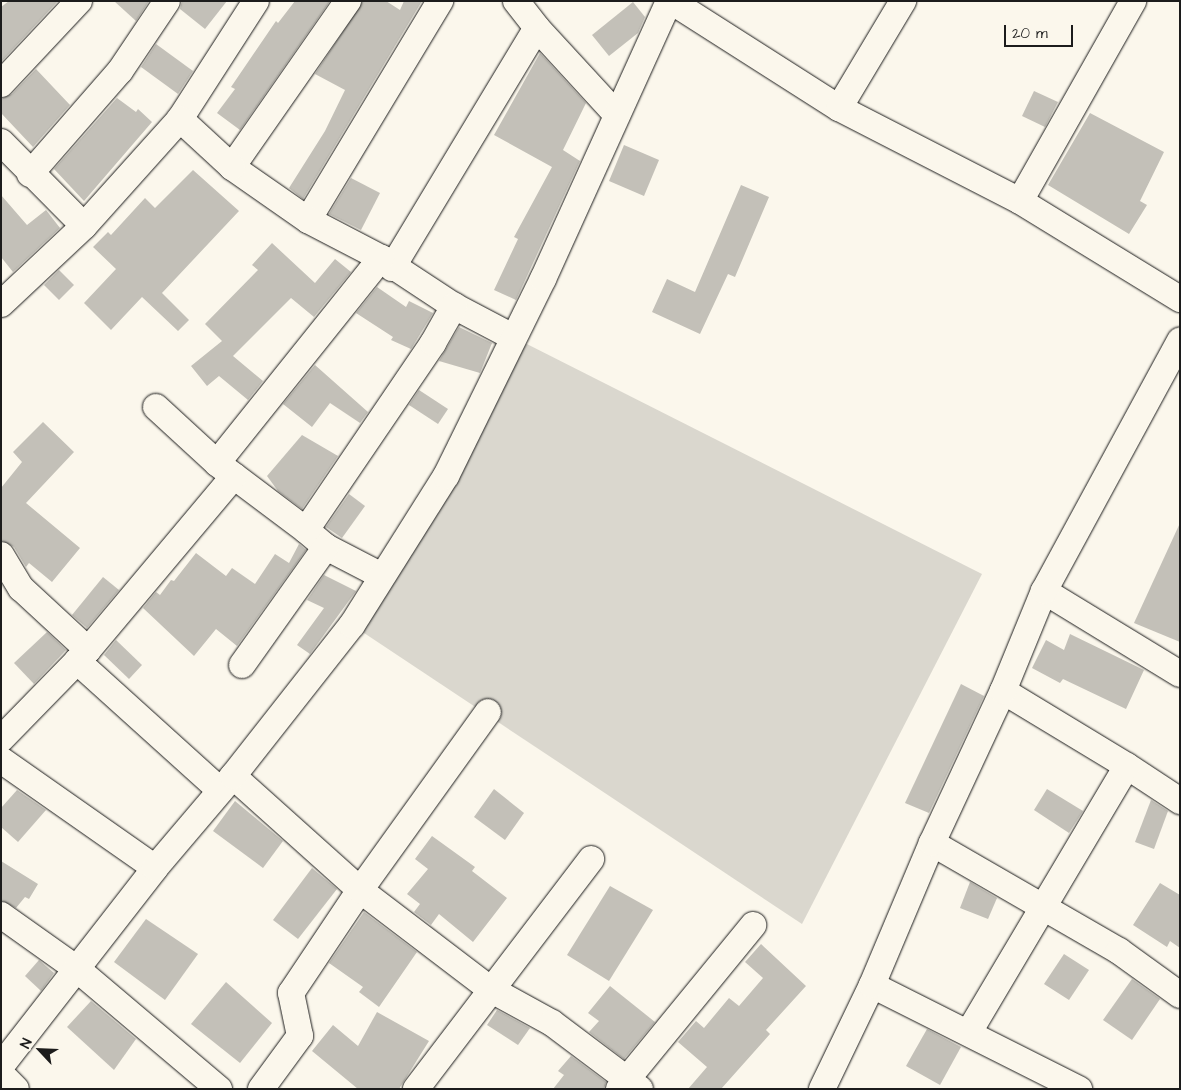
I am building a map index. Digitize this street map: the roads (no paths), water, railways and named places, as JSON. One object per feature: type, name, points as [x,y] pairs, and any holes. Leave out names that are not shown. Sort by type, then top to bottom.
[{"type":"street","points":[[1,84],[79,1]]},
{"type":"street","points":[[30,174],[120,71],[167,1]]},
{"type":"street","points":[[1,304],[84,226],[180,119],[256,1]]},
{"type":"street","points":[[232,167],[348,1]]},
{"type":"street","points":[[308,220],[440,1]]},
{"type":"street","points":[[516,1],[536,28],[617,115]]},
{"type":"street","points":[[1,1066],[155,868],[226,783],[352,625],[446,476],[543,279],[670,1],[839,108],[1020,202],[1180,299]]},
{"type":"street","points":[[839,108],[903,1]]},
{"type":"street","points":[[1020,202],[1133,1]]},
{"type":"street","points":[[1,739],[83,656],[387,263],[536,28]]},
{"type":"street","points":[[180,119],[232,167],[308,220],[387,263],[454,306],[513,337]]},
{"type":"street","points":[[1,142],[30,174],[84,226]]},
{"type":"street","points":[[306,530],[433,343],[454,306]]},
{"type":"street","points":[[822,1089],[872,985],[932,843],[1003,691],[1044,591],[1180,340]]},
{"type":"street","points":[[156,408],[226,469],[326,547],[382,576]]},
{"type":"street","points":[[242,665],[326,547]]},
{"type":"street","points":[[1,555],[21,588],[83,656],[226,783],[360,890],[490,989],[552,1023],[629,1085],[753,925]]},
{"type":"street","points":[[1044,591],[1180,674]]},
{"type":"street","points":[[1003,691],[1127,766],[1180,801]]},
{"type":"street","points":[[261,1089],[300,1036],[291,993],[360,890],[488,712]]},
{"type":"street","points":[[1,760],[155,868]]},
{"type":"street","points":[[969,1032],[1045,909],[1127,766]]},
{"type":"street","points":[[932,843],[1120,951],[1180,996]]},
{"type":"street","points":[[416,1089],[490,989],[591,859]]},
{"type":"street","points":[[1,915],[77,968],[219,1089]]},
{"type":"street","points":[[872,985],[969,1032],[1066,1086]]},
{"type":"street","points":[[1,1074],[16,1089]]}]
